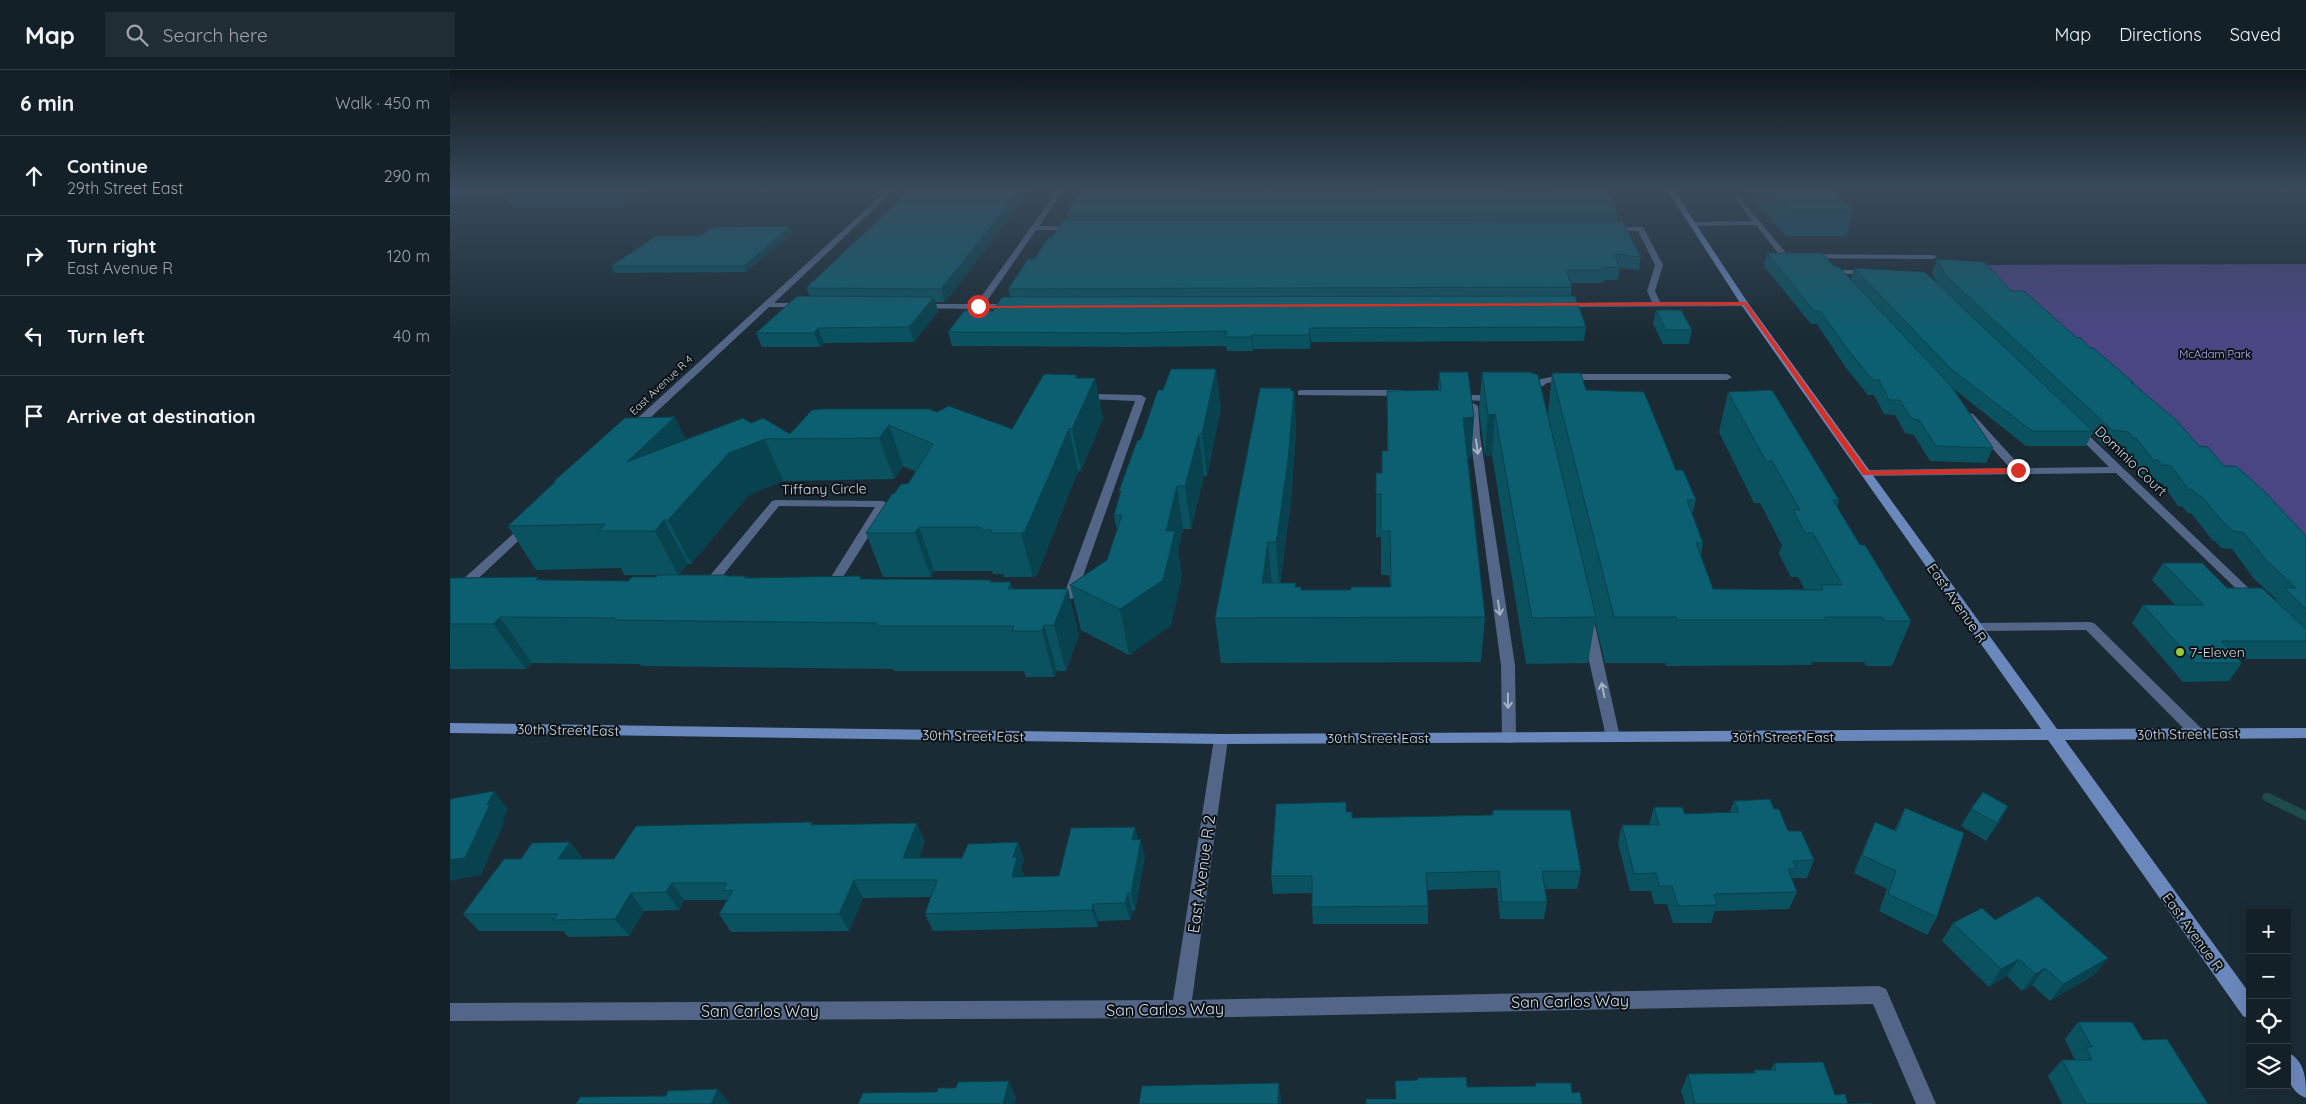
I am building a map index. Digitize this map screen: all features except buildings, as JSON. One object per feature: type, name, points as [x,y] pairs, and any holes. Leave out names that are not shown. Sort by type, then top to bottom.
[{"type":"main road","name":"East Avenue R","points":[[1703,239],[1746,304],[2052,736],[2246,1004]]},
{"type":"main road","name":"30th Street East","points":[[450,728],[1221,739],[2052,736],[2306,733]]},
{"type":"main road","points":[[2291,1067],[2306,1088]]},
{"type":"street","name":"East Avenue R 4","points":[[629,432],[838,239]]},
{"type":"street","points":[[978,306],[1025,239]]},
{"type":"street","points":[[1645,239],[1659,265],[1651,291],[1657,305]]},
{"type":"street","points":[[1771,239],[1785,256],[1933,257]]},
{"type":"street","points":[[1850,287],[1836,272],[1885,272]]},
{"type":"street","points":[[1557,305],[1746,304]]},
{"type":"street","points":[[766,305],[814,306]]},
{"type":"street","points":[[910,306],[1018,306]]},
{"type":"street","points":[[1533,404],[1532,389],[1544,382],[1566,377],[1727,377]]},
{"type":"street","points":[[1301,394],[1413,394]]},
{"type":"street","points":[[1440,395],[1506,400]]},
{"type":"street","points":[[1041,595],[1070,596],[1141,398],[1093,397]]},
{"type":"street","points":[[1475,399],[1472,408],[1475,435],[1508,665],[1509,738]]},
{"type":"street","points":[[1964,412],[2018,470]]},
{"type":"street","name":"Dominio Court","points":[[2069,422],[2263,608]]},
{"type":"street","points":[[1866,473],[2118,470]]},
{"type":"street","name":"Tiffany Circle","points":[[722,591],[698,591],[776,503],[883,504],[823,592],[847,592]]},
{"type":"street","points":[[453,596],[535,520]]},
{"type":"street","points":[[453,596],[475,593]]},
{"type":"street","points":[[1586,615],[1613,737]]},
{"type":"street","points":[[1975,627],[2089,626],[2198,734]]},
{"type":"street","name":"East Avenue R 2","points":[[1181,1009],[1221,739]]},
{"type":"street","name":"San Carlos Way","points":[[450,1012],[1181,1009],[1879,995],[1926,1104]]},
{"type":"green space","name":"McAdam Park","points":[[2306,264],[2306,549],[1972,265]]},
{"type":"waterway","points":[[2267,797],[2306,816]]},
{"type":"place","name":"7-Eleven","points":[[2180,652]]},
{"type":"route","points":[[978,306],[1746,304],[1866,473],[2018,470]]}]
